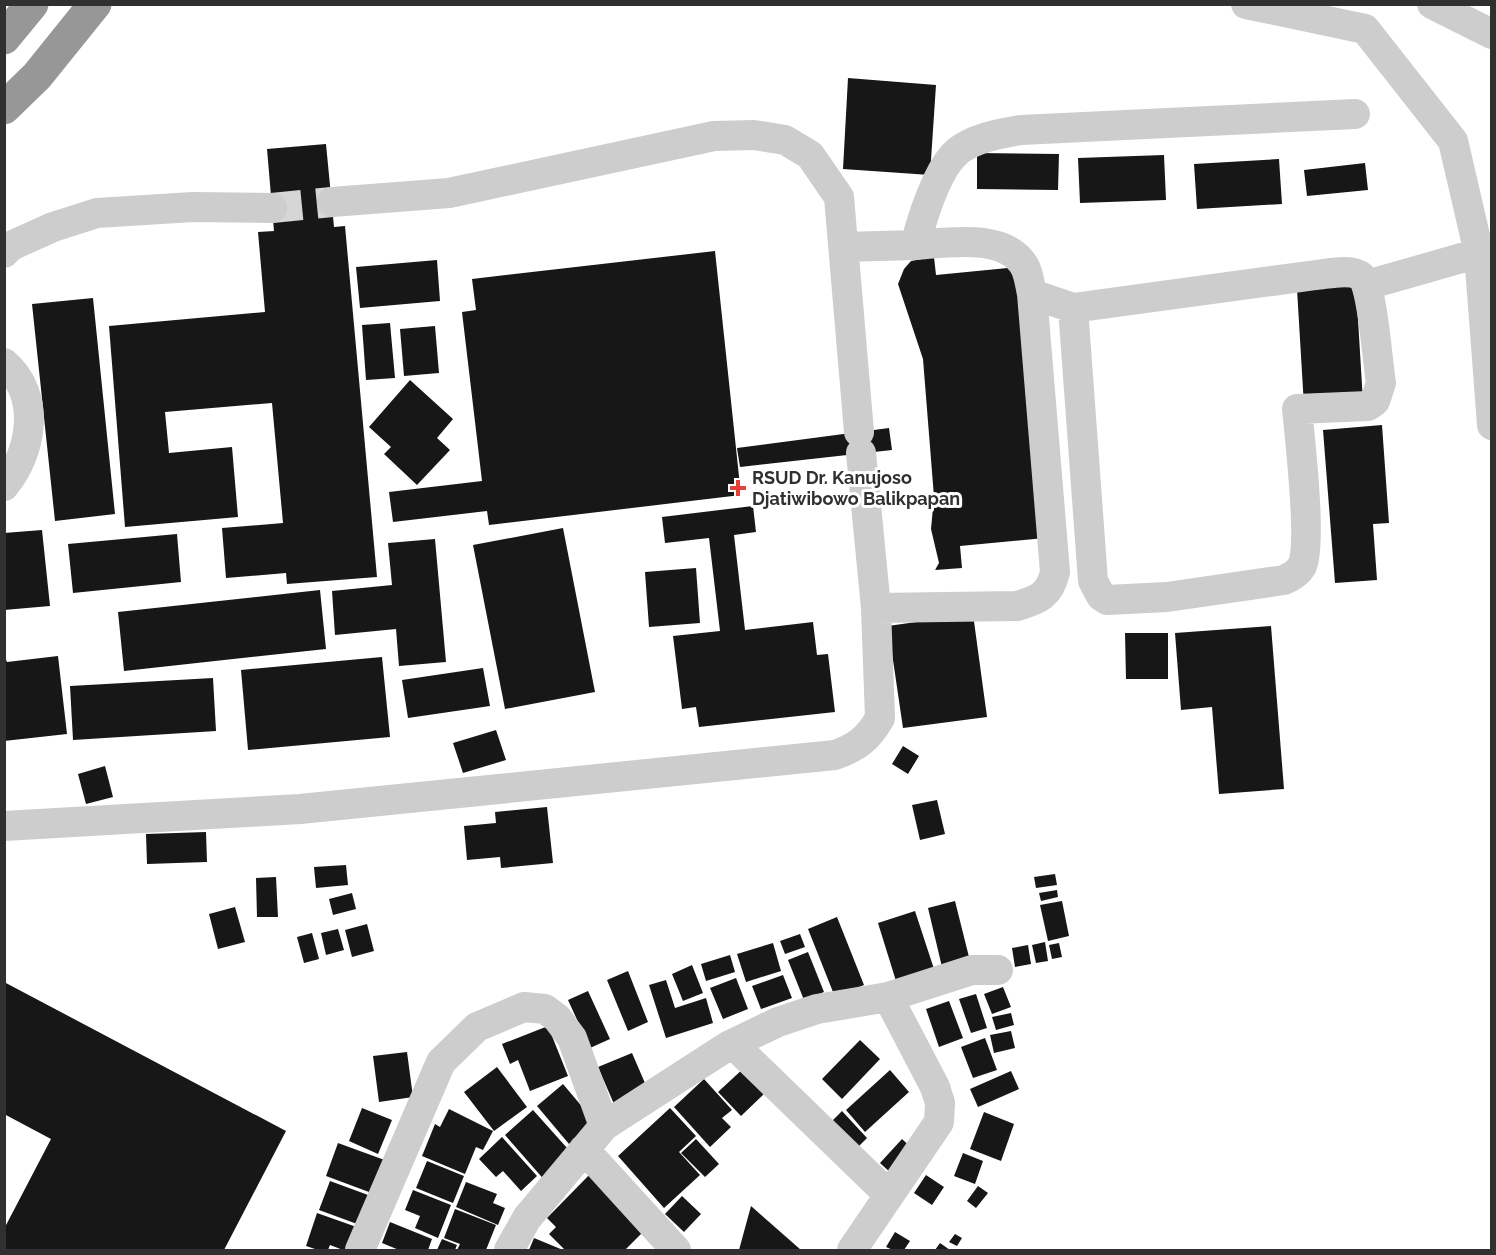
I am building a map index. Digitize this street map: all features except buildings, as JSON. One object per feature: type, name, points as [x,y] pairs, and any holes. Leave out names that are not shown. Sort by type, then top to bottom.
[{"type":"highway","points":[[4,39],[32,4]]},
{"type":"highway","points":[[4,108],[37,76],[95,4]]},
{"type":"street","points":[[1246,4],[1365,29],[1453,141],[1485,252],[1491,425]]},
{"type":"street","points":[[1432,4],[1491,34]]},
{"type":"street","points":[[915,244],[926,205],[943,174],[958,152],[985,137],[1021,130],[1355,114]]},
{"type":"street","points":[[4,826],[300,810],[835,755],[857,747],[871,734],[880,718],[876,608],[839,197],[810,155],[785,140],[754,135],[714,136],[449,193],[332,202]]},
{"type":"street","points":[[4,253],[11,246],[53,227],[98,213],[193,207],[272,208]]},
{"type":"street","points":[[844,247],[954,242],[993,245],[1018,259],[1025,267],[1032,294],[1055,572],[1053,583],[1048,592],[1039,599],[1017,606],[876,608]]},
{"type":"street","points":[[1367,285],[1485,252]]},
{"type":"street","points":[[1032,294],[1072,309],[1339,273],[1352,272],[1362,277],[1367,285],[1381,383],[1375,401],[1368,406],[1297,409],[1304,509],[1302,565],[1294,576],[1284,580],[1167,597],[1107,600],[1101,596],[1093,581],[1072,309]]},
{"type":"street","points":[[4,363],[23,390],[30,417],[27,445],[17,471],[4,486]]},
{"type":"street","points":[[509,1251],[527,1218],[604,1126],[733,1044],[778,1022],[817,1009],[888,997],[972,969],[998,969]]},
{"type":"street","points":[[852,1251],[939,1122],[940,1103],[924,1063],[888,997]]},
{"type":"street","points":[[360,1251],[441,1062],[477,1027],[524,1007],[545,1009],[557,1018],[572,1038],[604,1126]]},
{"type":"street","points":[[733,1044],[889,1195]]},
{"type":"street","points":[[584,1149],[676,1251]]},
{"type":"tunnel","points":[[272,208],[332,202]]},
{"type":"place","name":"RSUD Dr. Kanujoso Djatiwibowo Balikpapan","points":[[738,488]]}]
